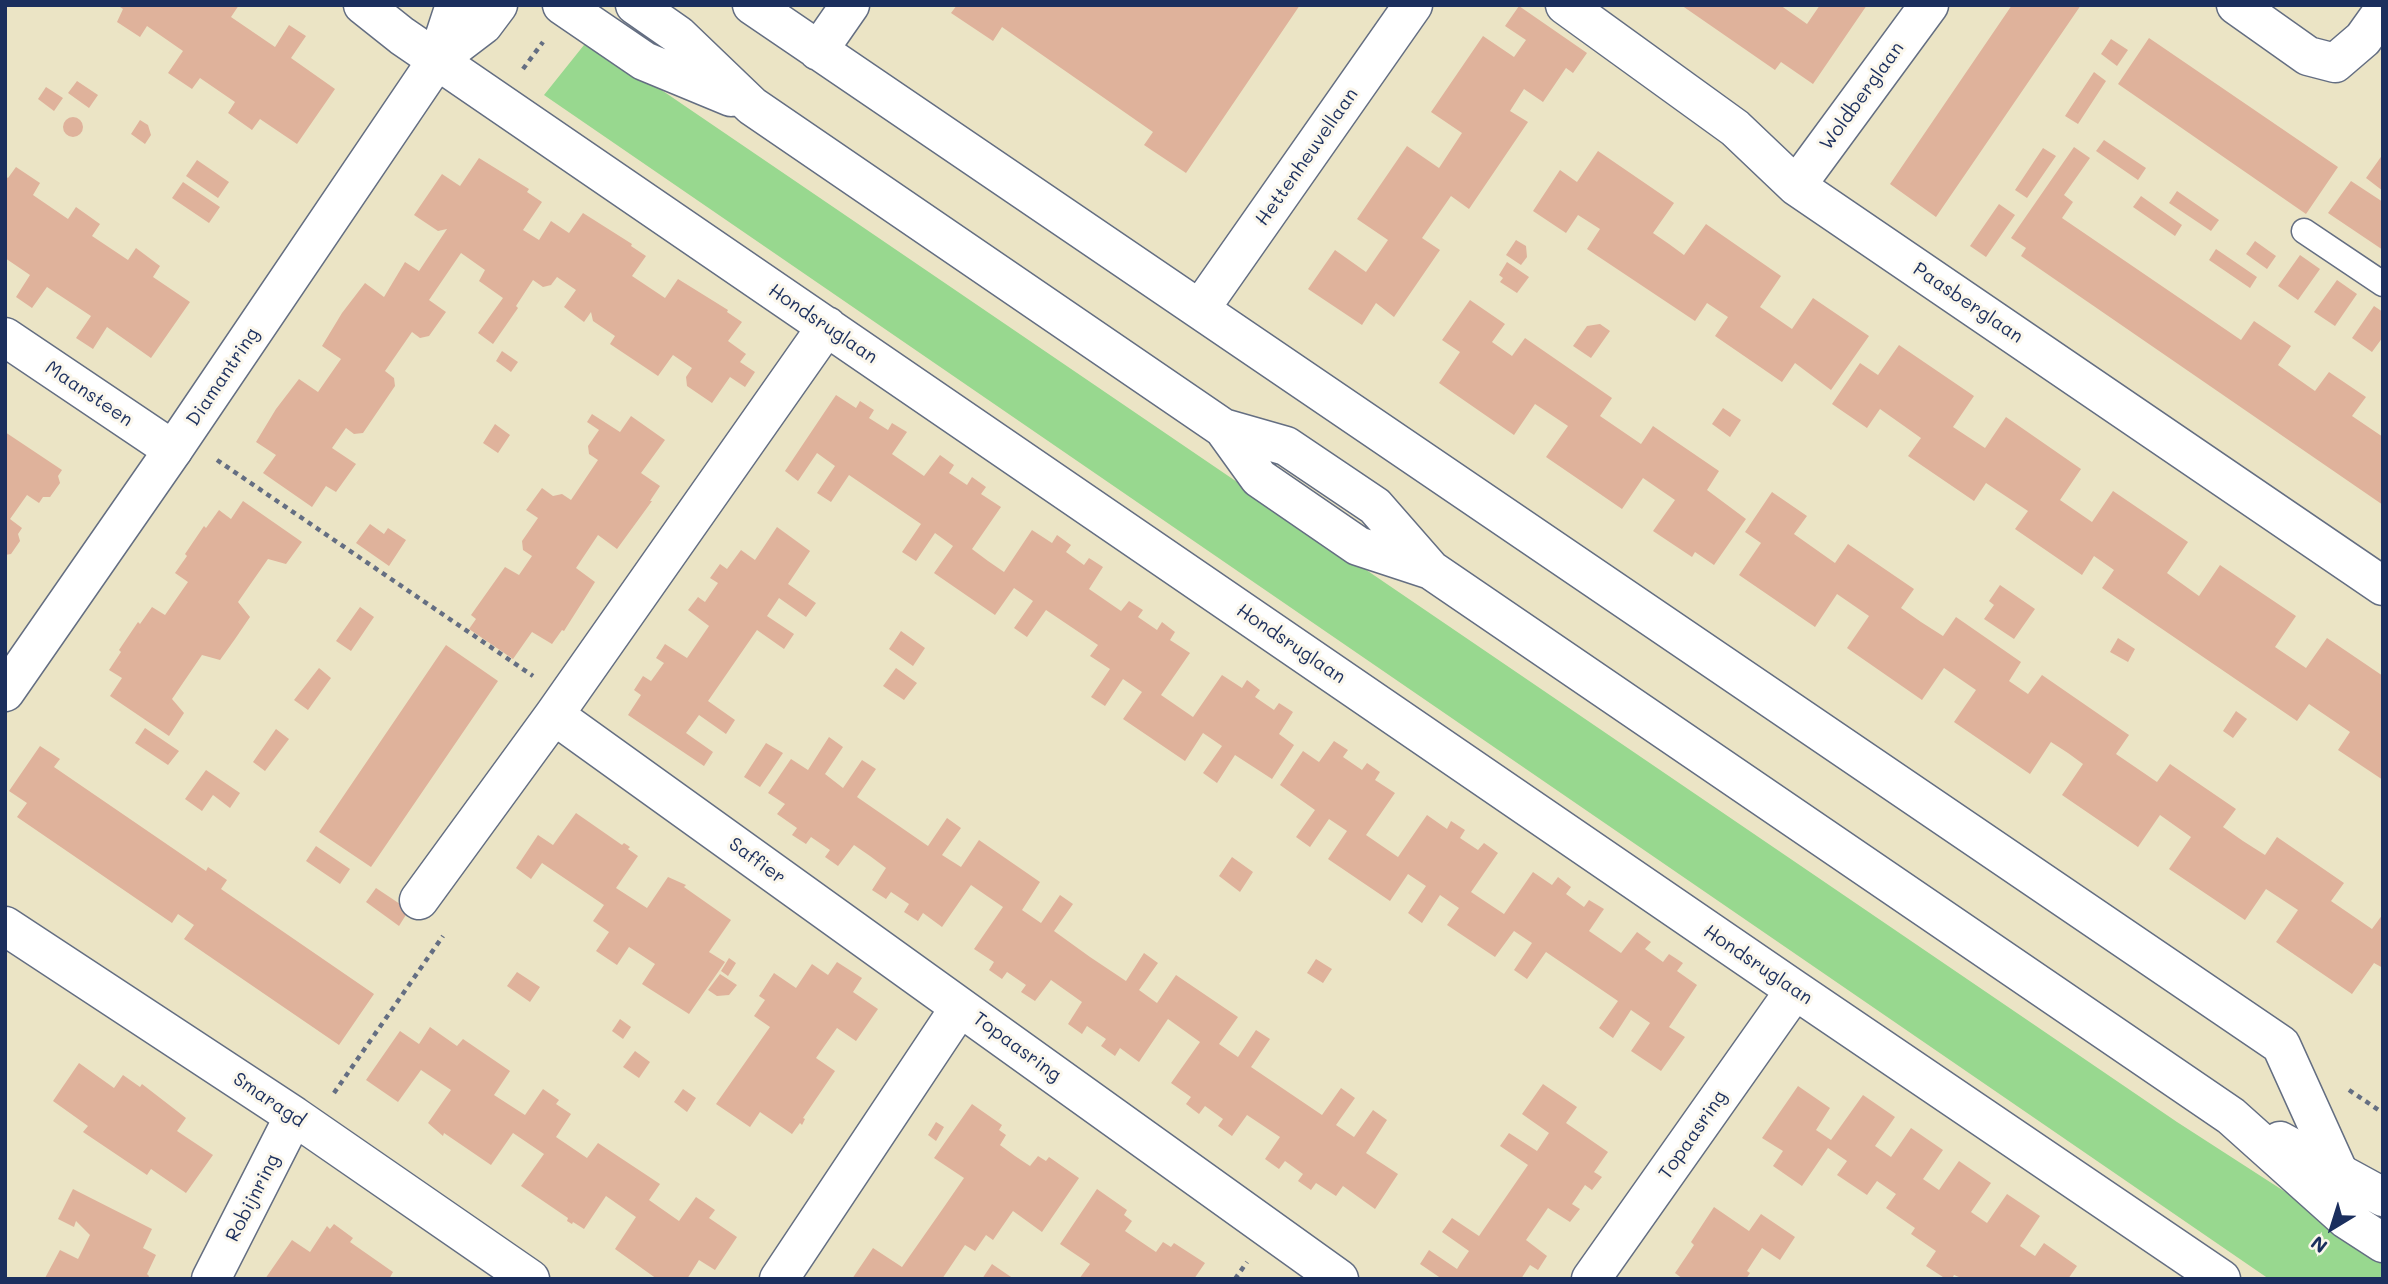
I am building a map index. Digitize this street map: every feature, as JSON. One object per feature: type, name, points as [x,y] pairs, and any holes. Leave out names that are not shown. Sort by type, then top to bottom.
[{"type":"street","name":"Hondsruglaan","points":[[363,5],[437,60],[2221,1279]]},
{"type":"street","name":"Diamantring","points":[[5,692],[178,444],[437,60],[455,5]]},
{"type":"street","name":"Diamantring","points":[[437,60],[483,25],[498,5]]},
{"type":"street","points":[[562,5],[643,61],[752,106]]},
{"type":"street","points":[[635,5],[678,35],[752,106],[1223,428],[1259,478],[1358,546],[1431,570],[2231,1116],[2383,1197]]},
{"type":"street","points":[[752,5],[2281,1045],[2338,1171]]},
{"type":"street","points":[[818,51],[850,5]]},
{"type":"street","name":"Hettenheuvellaan","points":[[1200,309],[1413,5]]},
{"type":"street","name":"Paasberglaan","points":[[1565,5],[1735,128],[1796,186],[2383,586]]},
{"type":"street","name":"Woldberglaan","points":[[1796,186],[1929,5]]},
{"type":"street","points":[[2236,5],[2308,56],[2335,63],[2363,39],[2383,11]]},
{"type":"street","points":[[419,900],[560,707],[827,326]]},
{"type":"street","name":"Maansteen","points":[[5,337],[178,444]]},
{"type":"street","name":"Saffier","points":[[560,707],[960,1007]]},
{"type":"street","name":"Smaragd","points":[[5,926],[295,1116],[530,1279]]},
{"type":"street","name":"Topaasring","points":[[1591,1279],[1795,990]]},
{"type":"street","name":"Topaasring","points":[[779,1279],[960,1007],[1339,1279]]},
{"type":"street","name":"Robijnring","points":[[211,1279],[295,1116]]},
{"type":"street","points":[[2231,1116],[2346,1219],[2383,1243]]},
{"type":"lane","points":[[2304,232],[2383,284]]},
{"type":"path","points":[[178,444],[560,707]]},
{"type":"path","points":[[295,1116],[332,1095],[452,923],[419,900]]},
{"type":"green space","points":[[588,40],[2177,1122],[2383,1255],[2383,1279],[2269,1279],[544,95]]},
{"type":"building","points":[[117,5],[239,5],[231,17],[275,47],[289,25],[306,36],[291,58],[335,89],[297,144],[260,119],[252,130],[228,113],[235,102],[200,78],[192,89],[168,73],[183,51],[147,26],[140,37],[117,22],[123,9]]},
{"type":"building","points":[[957,5],[1300,5],[1186,173],[1144,145],[1153,132],[1002,27],[993,41],[951,13]]},
{"type":"building","points":[[1681,5],[1780,5],[1807,24],[1820,5],[1867,5],[1813,84],[1781,62],[1775,70]]},
{"type":"building","points":[[2012,5],[2081,5],[1936,217],[1890,184]]},
{"type":"building","points":[[1519,6],[1587,53],[1573,73],[1566,68],[1543,102],[1524,89],[1510,111],[1528,122],[1469,209],[1451,196],[1422,238],[1440,250],[1394,317],[1376,303],[1362,325],[1308,289],[1335,250],[1366,272],[1388,240],[1357,219],[1407,146],[1439,168],[1462,133],[1431,112],[1483,36],[1514,57],[1526,40],[1505,26]]},
{"type":"building","points":[[2149,38],[2338,167],[2306,214],[2118,84]]},
{"type":"building","points":[[2111,39],[2128,50],[2117,66],[2101,54]]},
{"type":"building","points":[[2094,72],[2106,81],[2078,124],[2065,116]]},
{"type":"building","points":[[77,81],[98,95],[89,108],[68,93]]},
{"type":"building","points":[[46,87],[63,98],[54,111],[38,99]]},
{"type":"building","points":[[73,117],[80,120],[83,127],[80,134],[73,137],[66,134],[63,127],[66,120]]},
{"type":"building","points":[[140,120],[148,125],[151,135],[145,144],[131,134]]},
{"type":"building","points":[[2104,140],[2146,168],[2138,180],[2096,151]]},
{"type":"building","points":[[2074,147],[2090,158],[2064,195],[2073,202],[2062,218],[2241,340],[2254,321],[2291,346],[2278,365],[2315,391],[2329,372],[2366,397],[2352,416],[2383,437],[2383,505],[2021,256],[2026,248],[2011,238]]},
{"type":"building","points":[[2043,148],[2056,156],[2027,198],[2015,190]]},
{"type":"building","points":[[1598,151],[1674,203],[1653,233],[1684,255],[1706,224],[1781,276],[1760,307],[1792,329],[1813,298],[1869,336],[1831,390],[1795,363],[1782,382],[1715,336],[1728,317],[1707,303],[1695,321],[1587,249],[1600,229],[1578,215],[1566,233],[1533,211],[1560,170],[1577,182]]},
{"type":"building","points":[[2383,154],[2383,191],[2366,178]]},
{"type":"building","points":[[479,158],[529,189],[527,192],[542,202],[523,230],[539,240],[551,221],[569,233],[583,213],[646,256],[632,276],[665,298],[678,279],[728,310],[727,312],[742,322],[728,341],[746,354],[740,362],[755,372],[745,387],[730,377],[712,403],[687,386],[686,377],[692,368],[673,355],[658,376],[610,344],[615,336],[593,321],[591,312],[584,322],[564,307],[576,290],[557,277],[551,285],[543,287],[533,280],[516,306],[518,308],[493,344],[478,333],[503,298],[479,281],[485,270],[461,253],[429,300],[446,312],[429,336],[420,338],[412,332],[385,371],[394,378],[395,386],[363,433],[354,434],[346,428],[332,448],[356,464],[336,492],[326,486],[312,507],[263,473],[276,455],[256,442],[299,379],[318,392],[341,359],[322,346],[365,283],[384,297],[405,262],[419,271],[447,229],[438,231],[414,215],[442,174],[460,186]]},
{"type":"building","points":[[197,160],[229,182],[218,198],[186,176]]},
{"type":"building","points":[[16,167],[40,183],[33,195],[68,219],[76,207],[100,224],[92,236],[128,260],[136,248],[160,266],[153,277],[190,302],[151,358],[107,327],[93,349],[76,338],[91,316],[47,287],[32,308],[16,297],[30,275],[5,258],[5,176],[8,178]]},
{"type":"building","points":[[2351,181],[2383,202],[2383,250],[2328,213]]},
{"type":"building","points":[[183,182],[220,207],[209,223],[172,198]]},
{"type":"building","points":[[2177,191],[2219,220],[2211,231],[2169,203]]},
{"type":"building","points":[[2141,196],[2182,225],[2175,236],[2133,207]]},
{"type":"building","points":[[1999,204],[2015,215],[1986,257],[1970,246]]},
{"type":"building","points":[[1516,240],[1526,246],[1527,257],[1521,265],[1506,255]]},
{"type":"building","points":[[2255,241],[2276,256],[2267,269],[2246,254]]},
{"type":"building","points":[[2216,249],[2257,277],[2250,288],[2209,260]]},
{"type":"building","points":[[2300,255],[2320,269],[2298,300],[2278,286]]},
{"type":"building","points":[[1507,262],[1529,277],[1517,293],[1500,282],[1503,278],[1499,275]]},
{"type":"building","points":[[2337,280],[2357,294],[2335,326],[2314,312]]},
{"type":"building","points":[[1470,300],[1505,324],[1492,342],[1512,356],[1525,338],[1612,398],[1600,416],[1641,444],[1653,426],[1719,471],[1707,490],[1746,519],[1714,565],[1695,552],[1692,557],[1653,531],[1675,500],[1643,478],[1622,509],[1546,457],[1568,426],[1535,404],[1514,435],[1439,383],[1460,352],[1442,340]]},
{"type":"building","points":[[2374,306],[2383,312],[2383,337],[2372,352],[2352,338]]},
{"type":"building","points":[[1600,324],[1610,331],[1591,358],[1573,346],[1587,326]]},
{"type":"building","points":[[1899,345],[1974,396],[1953,427],[1985,448],[2006,417],[2081,469],[2060,500],[2092,522],[2113,491],[2188,542],[2167,573],[2199,596],[2220,565],[2296,616],[2275,647],[2306,668],[2327,638],[2383,676],[2383,780],[2338,750],[2350,732],[2309,704],[2297,721],[2102,588],[2114,570],[2094,556],[2082,575],[2015,529],[2028,511],[1986,483],[1974,501],[1908,456],[1921,438],[1880,409],[1867,428],[1832,404],[1860,363],[1878,375]]},
{"type":"building","points":[[502,351],[518,362],[511,372],[496,361]]},
{"type":"building","points":[[836,395],[856,408],[860,401],[874,410],[869,418],[888,430],[892,423],[907,432],[892,454],[924,476],[940,455],[954,465],[949,473],[967,485],[972,477],[986,487],[981,494],[1001,507],[972,549],[988,561],[1004,572],[1032,530],[1052,543],[1057,535],[1071,545],[1066,552],[1084,565],[1089,558],[1103,567],[1089,589],[1121,611],[1129,601],[1143,610],[1138,617],[1157,630],[1162,622],[1175,632],[1170,640],[1190,653],[1161,695],[1193,717],[1222,675],[1242,688],[1247,680],[1260,690],[1255,697],[1274,710],[1279,703],[1293,712],[1279,734],[1294,745],[1272,779],[1235,755],[1217,783],[1203,773],[1222,746],[1203,733],[1185,761],[1123,719],[1142,692],[1123,679],[1105,706],[1091,697],[1110,669],[1090,656],[1098,645],[1046,610],[1027,637],[1014,628],[1033,601],[1014,588],[995,615],[934,573],[953,546],[935,533],[916,561],[902,552],[921,524],[849,475],[831,502],[817,493],[835,466],[817,453],[798,481],[785,471]]},
{"type":"building","points":[[1723,408],[1741,420],[1730,437],[1712,424]]},
{"type":"building","points":[[592,414],[620,432],[631,416],[665,440],[641,473],[660,486],[617,549],[598,535],[576,568],[595,582],[564,631],[562,630],[552,644],[532,632],[513,659],[469,629],[476,619],[471,615],[505,567],[519,575],[532,556],[523,550],[522,541],[538,518],[526,510],[542,488],[553,496],[562,494],[571,500],[598,460],[589,454],[588,446],[599,430],[587,422]]},
{"type":"building","points":[[495,424],[510,435],[498,453],[483,443]]},
{"type":"building","points":[[5,432],[62,470],[58,476],[60,483],[50,497],[43,497],[39,503],[27,495],[10,519],[22,528],[18,534],[20,541],[11,554],[5,555]]},
{"type":"building","points":[[1772,492],[1807,516],[1794,534],[1835,563],[1848,544],[1914,589],[1901,608],[1921,622],[1943,636],[1956,617],[2021,662],[2009,681],[2028,694],[2042,675],[2129,735],[2116,754],[2157,782],[2170,764],[2236,809],[2223,827],[2243,841],[2265,855],[2277,837],[2344,883],[2331,901],[2372,929],[2383,914],[2383,968],[2374,963],[2352,994],[2276,942],[2298,910],[2266,889],[2245,920],[2169,869],[2191,837],[2160,815],[2138,847],[2062,795],[2083,764],[2068,753],[2051,742],[2030,774],[1954,722],[1976,690],[1944,668],[1922,700],[1847,648],[1869,616],[1837,594],[1815,627],[1739,575],[1761,543],[1745,532]]},
{"type":"building","points":[[243,501],[302,542],[286,564],[268,559],[238,602],[250,617],[220,660],[202,655],[172,699],[184,713],[169,736],[110,696],[122,678],[109,670],[138,622],[140,624],[152,607],[165,615],[188,582],[175,573],[204,526],[206,528],[219,510],[231,519]]},
{"type":"building","points":[[370,524],[384,534],[388,528],[406,540],[389,566],[356,543]]},
{"type":"building","points":[[777,527],[810,551],[788,584],[816,603],[806,617],[779,598],[767,616],[794,634],[784,649],[757,630],[708,701],[735,720],[726,734],[699,715],[686,733],[713,752],[704,766],[628,715],[641,695],[634,690],[643,676],[651,681],[664,663],[656,658],[665,644],[687,658],[709,626],[688,610],[698,597],[705,602],[718,583],[710,578],[720,564],[727,569],[741,550],[755,560]]},
{"type":"building","points":[[2000,585],[2035,609],[2014,639],[1984,619],[1994,605],[1989,601]]},
{"type":"building","points":[[360,607],[374,617],[351,651],[336,641]]},
{"type":"building","points":[[901,631],[925,648],[913,666],[889,649]]},
{"type":"building","points":[[2118,638],[2135,649],[2128,662],[2110,652]]},
{"type":"building","points":[[446,645],[498,681],[371,867],[319,832]]},
{"type":"building","points":[[319,668],[331,678],[308,710],[294,700]]},
{"type":"building","points":[[896,668],[917,683],[904,700],[883,686]]},
{"type":"building","points":[[2236,711],[2247,719],[2233,738],[2223,731]]},
{"type":"building","points":[[145,728],[179,751],[168,765],[135,743]]},
{"type":"building","points":[[276,729],[289,739],[265,771],[253,762]]},
{"type":"building","points":[[829,737],[843,747],[825,774],[843,788],[862,760],[876,769],[857,797],[928,846],[947,818],[961,828],[942,855],[961,867],[979,840],[1040,882],[1022,910],[1041,923],[1060,895],[1073,904],[1054,931],[1126,981],[1144,953],[1158,963],[1139,990],[1157,1003],[1176,975],[1238,1017],[1219,1044],[1238,1057],[1256,1030],[1270,1039],[1251,1067],[1322,1115],[1341,1088],[1355,1098],[1336,1125],[1354,1137],[1373,1110],[1387,1120],[1366,1153],[1398,1174],[1375,1209],[1343,1186],[1336,1196],[1316,1183],[1311,1190],[1298,1181],[1303,1174],[1285,1161],[1279,1169],[1265,1159],[1280,1137],[1247,1115],[1232,1136],[1218,1126],[1223,1119],[1205,1106],[1199,1114],[1186,1104],[1191,1097],[1171,1083],[1200,1042],[1168,1019],[1139,1062],[1120,1048],[1115,1056],[1101,1046],[1106,1039],[1087,1026],[1082,1034],[1068,1024],[1082,1002],[1051,980],[1035,1001],[1021,992],[1026,985],[1007,972],[1002,979],[989,970],[994,962],[974,949],[1003,907],[971,885],[942,927],[923,913],[918,921],[904,912],[909,904],[891,892],[886,899],[872,890],[886,868],[854,845],[838,866],[825,857],[830,850],[811,837],[806,844],[792,835],[797,828],[777,814],[785,804],[768,793],[791,759],[808,770]]},
{"type":"building","points":[[1334,741],[1348,750],[1343,757],[1362,770],[1367,763],[1380,772],[1375,780],[1395,793],[1366,835],[1398,857],[1427,815],[1447,829],[1451,821],[1465,830],[1460,838],[1478,850],[1484,843],[1498,853],[1471,892],[1504,914],[1533,872],[1552,885],[1558,877],[1571,887],[1566,894],[1584,907],[1589,900],[1604,909],[1589,931],[1621,953],[1637,932],[1651,942],[1645,949],[1663,962],[1669,954],[1683,963],[1677,971],[1697,985],[1669,1027],[1685,1037],[1661,1071],[1631,1051],[1650,1023],[1631,1010],[1613,1038],[1599,1028],[1618,1001],[1546,952],[1527,979],[1514,970],[1532,943],[1514,931],[1495,957],[1447,925],[1459,908],[1440,895],[1422,923],[1408,913],[1426,886],[1408,874],[1390,901],[1328,859],[1347,831],[1329,819],[1310,847],[1296,837],[1315,810],[1280,785],[1303,751],[1319,762]]},
{"type":"building","points":[[766,743],[783,753],[760,787],[744,777]]},
{"type":"building","points":[[40,746],[60,759],[54,767],[206,871],[208,867],[227,880],[221,889],[374,994],[339,1045],[184,939],[194,925],[178,914],[172,923],[17,817],[27,803],[9,791]]},
{"type":"building","points":[[206,770],[240,793],[230,808],[213,795],[202,811],[185,799]]},
{"type":"building","points":[[576,813],[622,845],[624,843],[630,847],[628,849],[638,856],[616,888],[647,908],[668,877],[686,885],[684,887],[731,920],[709,952],[725,962],[689,1014],[642,984],[655,964],[629,947],[617,965],[596,951],[609,932],[593,921],[604,905],[542,863],[531,879],[516,868],[538,835],[553,845]]},
{"type":"building","points":[[316,846],[350,869],[340,884],[306,861]]},
{"type":"building","points":[[1232,857],[1253,872],[1240,892],[1219,876]]},
{"type":"building","points":[[376,888],[409,910],[399,926],[366,902]]},
{"type":"building","points":[[729,958],[736,963],[728,976],[721,971]]},
{"type":"building","points":[[1316,959],[1332,969],[1323,983],[1307,973]]},
{"type":"building","points":[[837,962],[862,978],[853,992],[878,1009],[856,1041],[837,1028],[816,1058],[835,1071],[803,1118],[805,1119],[802,1125],[800,1123],[792,1134],[760,1112],[750,1127],[716,1104],[770,1027],[754,1016],[765,1000],[759,996],[774,973],[796,988],[812,964],[828,975]]},
{"type":"building","points":[[517,972],[540,987],[530,1002],[507,986]]},
{"type":"building","points":[[720,974],[737,985],[729,995],[717,996],[708,990]]},
{"type":"building","points":[[620,1019],[631,1027],[623,1039],[612,1031]]},
{"type":"building","points":[[430,1027],[457,1046],[463,1039],[510,1071],[494,1095],[525,1115],[543,1089],[559,1100],[556,1104],[571,1114],[556,1137],[587,1158],[598,1143],[660,1184],[649,1200],[679,1221],[696,1197],[715,1210],[709,1218],[737,1237],[715,1270],[699,1260],[687,1279],[657,1279],[615,1249],[636,1217],[606,1196],[584,1229],[567,1221],[568,1218],[521,1186],[544,1154],[513,1133],[491,1165],[444,1133],[443,1136],[428,1123],[451,1090],[421,1070],[398,1102],[366,1080],[400,1031],[419,1044]]},
{"type":"building","points":[[635,1051],[650,1062],[639,1078],[623,1067]]},
{"type":"building","points":[[79,1063],[114,1088],[123,1075],[140,1087],[142,1084],[186,1118],[177,1131],[213,1155],[186,1193],[151,1169],[147,1175],[83,1132],[88,1126],[53,1101]]},
{"type":"building","points":[[1543,1084],[1577,1107],[1566,1123],[1608,1152],[1594,1172],[1602,1177],[1592,1190],[1585,1185],[1572,1204],[1580,1209],[1570,1222],[1548,1208],[1526,1240],[1547,1256],[1538,1270],[1530,1265],[1521,1279],[1442,1279],[1420,1264],[1429,1250],[1457,1269],[1469,1251],[1442,1232],[1452,1218],[1479,1236],[1528,1165],[1500,1146],[1509,1133],[1537,1151],[1549,1133],[1522,1114]]},
{"type":"building","points":[[1798,1086],[1830,1108],[1816,1130],[1831,1140],[1863,1095],[1895,1117],[1875,1146],[1891,1157],[1911,1128],[1943,1150],[1923,1179],[1939,1190],[1959,1161],[1991,1183],[1971,1212],[1987,1223],[2007,1194],[2040,1216],[2020,1246],[2035,1256],[2044,1243],[2077,1266],[2068,1279],[1964,1279],[1954,1275],[1952,1279],[1946,1279],[1926,1266],[1936,1251],[1911,1234],[1915,1228],[1886,1208],[1896,1194],[1877,1181],[1867,1195],[1837,1175],[1847,1161],[1828,1148],[1802,1186],[1773,1166],[1783,1151],[1762,1138]]},
{"type":"building","points":[[683,1089],[696,1098],[687,1112],[674,1102]]},
{"type":"building","points":[[972,1104],[1002,1125],[999,1130],[1006,1135],[1000,1145],[1015,1156],[1030,1166],[1038,1156],[1046,1161],[1049,1157],[1079,1178],[1042,1232],[1013,1211],[993,1240],[986,1235],[975,1251],[965,1245],[942,1279],[852,1279],[873,1248],[902,1267],[964,1178],[934,1158]]},
{"type":"building","points":[[936,1122],[944,1127],[936,1141],[928,1135]]},
{"type":"building","points":[[73,1189],[152,1229],[143,1248],[156,1255],[147,1274],[148,1279],[45,1278],[60,1250],[78,1259],[90,1235],[76,1221],[74,1227],[58,1219]]},
{"type":"building","points":[[1097,1189],[1127,1210],[1124,1215],[1132,1221],[1125,1231],[1156,1252],[1163,1242],[1171,1247],[1174,1243],[1205,1263],[1194,1279],[1079,1279],[1090,1264],[1060,1244]]},
{"type":"building","points":[[1714,1207],[1749,1231],[1761,1214],[1795,1237],[1780,1260],[1762,1248],[1747,1271],[1750,1273],[1746,1279],[1683,1279],[1675,1273],[1694,1245],[1691,1242]]},
{"type":"building","points":[[334,1224],[353,1238],[350,1242],[393,1272],[389,1279],[265,1279],[292,1240],[310,1252],[327,1226],[330,1229]]},
{"type":"building","points":[[992,1264],[1014,1279],[982,1279]]}]
